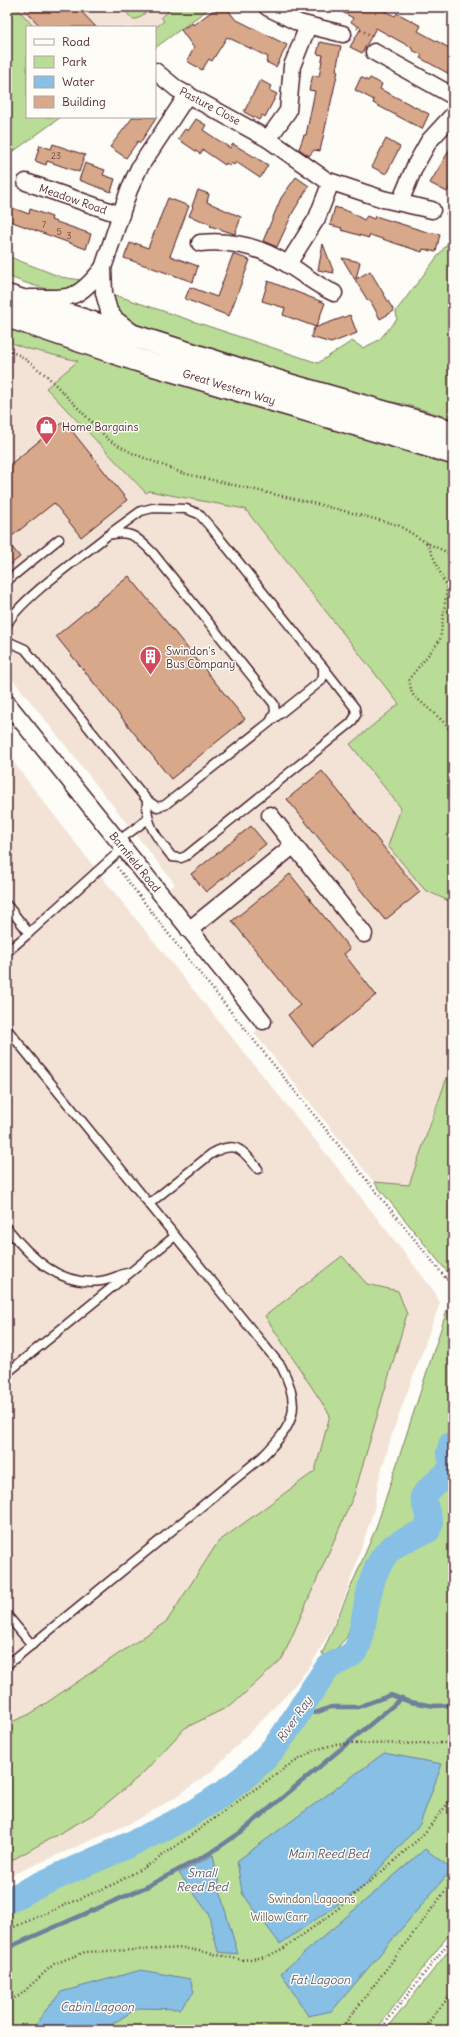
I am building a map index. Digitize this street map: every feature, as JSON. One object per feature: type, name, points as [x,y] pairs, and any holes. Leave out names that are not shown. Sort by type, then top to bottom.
[{"type":"main road","name":"Great Western Way","points":[[9,304],[142,339],[453,432]]},
{"type":"main road","name":"Great Western Way","points":[[9,304],[137,360],[453,454]]},
{"type":"street","points":[[267,7],[308,26],[343,34]]},
{"type":"street","points":[[268,138],[288,111],[290,71],[308,26]]},
{"type":"street","points":[[374,52],[453,96]]},
{"type":"street","name":"Pasture Close","points":[[156,72],[170,84],[268,138],[309,170],[331,182],[367,194],[432,210]]},
{"type":"street","name":"Meadow Road","points":[[9,304],[74,295],[87,288],[103,268],[129,190],[139,168],[188,94]]},
{"type":"street","points":[[400,202],[415,166],[426,146],[433,136],[453,115]]},
{"type":"street","name":"Meadow Road","points":[[26,182],[121,215]]},
{"type":"street","points":[[288,264],[321,210],[331,182]]},
{"type":"street","points":[[200,243],[216,241],[244,245],[270,254],[288,264],[309,280],[334,293]]},
{"type":"street","name":"Meadow Road","points":[[103,268],[104,293],[109,312],[115,319],[142,339]]},
{"type":"street","name":"Barnfield Road","points":[[7,703],[263,1021]]},
{"type":"street","points":[[270,814],[364,934]]},
{"type":"street","points":[[189,930],[294,845]]},
{"type":"lane","points":[[7,625],[10,617],[24,603],[108,535],[141,511],[153,508],[186,509],[199,514],[355,708],[356,715],[351,723],[186,856],[180,858],[172,857],[153,833],[148,819],[147,800]]},
{"type":"lane","points":[[108,535],[119,532],[133,534],[154,553],[274,704],[276,712],[270,722]]},
{"type":"lane","points":[[7,581],[59,539]]},
{"type":"lane","points":[[7,642],[25,649],[147,800],[157,807],[165,805],[321,681],[323,677],[323,667]]},
{"type":"lane","points":[[7,952],[111,859],[120,845],[148,819]]},
{"type":"lane","points":[[7,905],[29,933]]},
{"type":"lane","points":[[7,1029],[281,1366],[291,1384],[294,1399],[293,1415],[279,1440],[262,1456],[7,1665]]},
{"type":"lane","points":[[149,1204],[211,1154],[222,1148],[232,1146],[244,1151],[258,1169]]},
{"type":"lane","points":[[7,1228],[21,1247],[33,1257],[58,1274],[80,1282],[101,1281],[132,1271]]},
{"type":"lane","points":[[7,1373],[175,1236]]},
{"type":"lane","points":[[7,1615],[32,1645]]},
{"type":"path","points":[[343,34],[353,26],[380,40],[374,52]]},
{"type":"path","points":[[7,350],[21,356],[47,376],[109,440],[132,453],[182,474],[325,506],[398,525],[427,543],[453,555]]},
{"type":"path","points":[[427,543],[447,588],[440,640],[409,679],[412,694],[445,723],[453,736]]},
{"type":"path","points":[[111,859],[177,945],[453,1287]]},
{"type":"path","points":[[453,1184],[451,1201],[453,1214]]},
{"type":"path","points":[[445,1278],[453,1271]]},
{"type":"path","points":[[7,1930],[114,1884],[152,1863],[286,1767],[315,1750],[336,1744],[453,1743]]},
{"type":"path","points":[[7,2001],[19,1996],[54,1964],[85,1952],[184,1948],[243,1960],[266,1957],[284,1948],[346,1902],[422,1836],[453,1797]]},
{"type":"path","points":[[340,2030],[453,1880]]},
{"type":"path","points":[[380,2030],[453,1937]]},
{"type":"path","points":[[422,2030],[453,1992]]},
{"type":"shaded area","points":[[7,7],[211,7],[156,47],[156,26],[26,26],[26,118],[60,118],[7,156]]},
{"type":"shaded area","points":[[7,341],[25,348],[78,361],[46,388],[146,493],[149,491],[245,508],[399,704],[350,744],[401,808],[425,890],[453,903],[453,1060],[409,1185],[374,1182],[254,1033],[258,1029],[215,975],[226,965],[168,890],[175,884],[7,672]]},
{"type":"shaded area","points":[[7,754],[101,876],[341,1172],[434,1291],[440,1303],[393,1431],[378,1482],[374,1509],[347,1591],[331,1630],[311,1665],[289,1692],[212,1771],[179,1795],[131,1823],[7,1877]]},
{"type":"green space","points":[[7,7],[16,7],[33,26],[26,26],[26,118],[60,118],[7,156]]},
{"type":"green space","points":[[122,7],[144,7],[148,11],[137,19],[132,19]]},
{"type":"green space","points":[[175,7],[211,7],[156,47],[156,27],[164,21],[161,17]]},
{"type":"green space","points":[[453,236],[453,419],[404,404],[362,399],[156,333],[129,321],[116,310],[112,294],[318,363],[352,341],[363,348],[379,340],[397,319],[396,311]]},
{"type":"green space","points":[[7,256],[61,277],[81,280],[76,287],[67,289],[59,290],[41,288],[7,276]]},
{"type":"green space","points":[[7,325],[134,370],[239,403],[453,464],[453,903],[425,890],[388,846],[401,808],[350,744],[399,704],[245,509],[149,491],[146,493],[46,388],[78,361],[25,348],[7,341]]},
{"type":"green space","points":[[453,1060],[453,1279],[374,1182],[409,1185]]},
{"type":"green space","points":[[342,1256],[367,1284],[398,1291],[407,1314],[354,1495],[282,1659],[232,1705],[185,1728],[142,1774],[94,1814],[7,1863],[7,1724],[30,1714],[167,1621],[218,1542],[315,1471],[330,1415],[265,1316]]},
{"type":"green space","points":[[447,1310],[450,1314],[453,1327],[453,1435],[448,1436],[443,1463],[430,1474],[416,1494],[418,1512],[424,1528],[391,1544],[378,1556],[356,1607],[347,1637],[330,1656],[322,1654],[376,1528]]},
{"type":"green space","name":"Swindon Lagoons","points":[[453,1473],[453,1929],[376,2030],[7,2030],[7,1911],[144,1848],[204,1818],[287,1747],[306,1723],[310,1707],[331,1670],[352,1658],[359,1651],[365,1633],[374,1586],[384,1563],[399,1548],[429,1533],[435,1525],[434,1512],[427,1498],[430,1492]]},
{"type":"green space","points":[[453,1945],[453,2030],[386,2030]]},
{"type":"water","name":"Main Reed Bed","points":[[384,1753],[442,1764],[420,1824],[363,1887],[280,1944],[242,1893],[237,1861]]},
{"type":"water","name":"Fat Lagoon","points":[[425,1849],[452,1869],[332,2011],[308,2016],[281,1973]]},
{"type":"water","name":"Small Reed Bed","points":[[213,1855],[223,1903],[238,1954],[218,1952],[208,1913],[179,1873]]},
{"type":"water","name":"Cabin Lagoon","points":[[141,1970],[190,1979],[194,1992],[180,2009],[138,2008],[112,2024],[111,2030],[33,2030],[42,2015],[61,1992]]},
{"type":"building","points":[[22,7],[77,7],[95,26],[40,26]]},
{"type":"building","points":[[218,7],[226,7],[235,19],[287,45],[276,67],[266,62],[268,57],[227,37],[212,61],[209,59],[202,70],[187,61],[194,48],[181,30],[192,23],[193,25]]},
{"type":"building","points":[[333,7],[376,7],[395,16],[397,13],[421,26],[418,31],[453,50],[453,76],[420,58],[422,55],[412,50],[412,48],[376,28],[362,53],[350,47],[361,28],[351,22],[353,18]]},
{"type":"building","points":[[320,42],[341,46],[336,70],[338,71],[320,151],[314,150],[309,156],[299,149],[304,135],[306,135],[315,91],[309,90],[313,75],[319,77],[323,55],[317,54]]},
{"type":"building","points":[[361,77],[368,81],[370,78],[382,84],[380,89],[429,114],[422,129],[373,103],[374,100],[355,90]]},
{"type":"building","points":[[260,80],[271,86],[269,90],[277,94],[265,117],[262,115],[259,120],[244,112]]},
{"type":"building","points":[[157,117],[140,143],[138,141],[126,158],[110,147],[132,118]]},
{"type":"building","points":[[196,119],[206,125],[203,130],[230,148],[233,144],[268,165],[260,178],[236,162],[234,165],[231,163],[230,166],[226,163],[225,165],[203,150],[200,154],[178,139],[185,129],[188,131]]},
{"type":"building","points":[[386,139],[400,147],[386,174],[372,167]]},
{"type":"building","points":[[53,144],[85,155],[79,172],[47,161],[46,165],[35,161],[40,145],[51,149]]},
{"type":"building","points":[[453,144],[453,181],[447,192],[430,183]]},
{"type":"building","points":[[85,163],[105,170],[103,175],[115,179],[111,192],[79,180]]},
{"type":"building","points":[[296,177],[309,186],[293,212],[277,247],[263,241],[281,198]]},
{"type":"building","points":[[198,190],[209,194],[207,202],[241,217],[235,234],[210,226],[211,224],[189,216]]},
{"type":"building","points":[[168,198],[189,206],[170,256],[198,266],[193,282],[124,258],[130,243],[135,245],[135,243],[148,248]]},
{"type":"building","points":[[7,206],[29,214],[30,209],[52,217],[51,220],[91,234],[86,249],[7,220]]},
{"type":"building","points":[[335,207],[350,212],[364,220],[367,216],[374,219],[375,216],[427,232],[440,234],[436,252],[423,249],[422,252],[370,235],[369,238],[341,230],[342,228],[330,225]]},
{"type":"building","points":[[323,244],[334,273],[318,270]]},
{"type":"building","points":[[233,254],[250,260],[229,316],[185,299],[190,287],[217,297]]},
{"type":"building","points":[[342,258],[360,262],[356,279],[370,271],[394,311],[380,319],[370,300],[368,301]]},
{"type":"building","points":[[268,281],[325,303],[316,327],[283,315],[285,308],[262,301]]},
{"type":"building","points":[[350,315],[357,333],[331,343],[311,337],[314,328]]},
{"type":"building","points":[[64,421],[127,500],[81,537],[54,503],[7,540],[7,467]]},
{"type":"building","points":[[7,541],[20,557],[7,567]]},
{"type":"building","name":"Swindon's Bus Company","points":[[129,576],[245,719],[171,779],[56,636]]},
{"type":"building","points":[[322,771],[420,892],[385,920],[287,799]]},
{"type":"building","points":[[251,826],[266,844],[206,892],[191,874]]},
{"type":"building","points":[[290,874],[350,949],[344,954],[376,995],[312,1046],[288,1015],[300,1005],[232,921]]},
{"type":"waterway","name":"River Ray","points":[[7,1901],[141,1840],[205,1805],[235,1784],[273,1750],[327,1669],[333,1664],[352,1654],[357,1648],[372,1580],[386,1553],[401,1542],[428,1530],[430,1524],[423,1497],[430,1488],[447,1474],[453,1464],[449,1453],[451,1445],[453,1444]]},
{"type":"waterway","points":[[301,1709],[315,1713],[331,1707],[358,1707],[391,1695],[410,1702],[435,1706],[453,1705]]},
{"type":"waterway","points":[[7,1948],[146,1887],[212,1852],[241,1832],[402,1698]]},
{"type":"place","name":"Home Bargains","points":[[47,446]]},
{"type":"place","name":"Swindon's Bus Company","points":[[150,676]]},
{"type":"park label","name":"Willow Carr","points":[[279,1917]]}]
